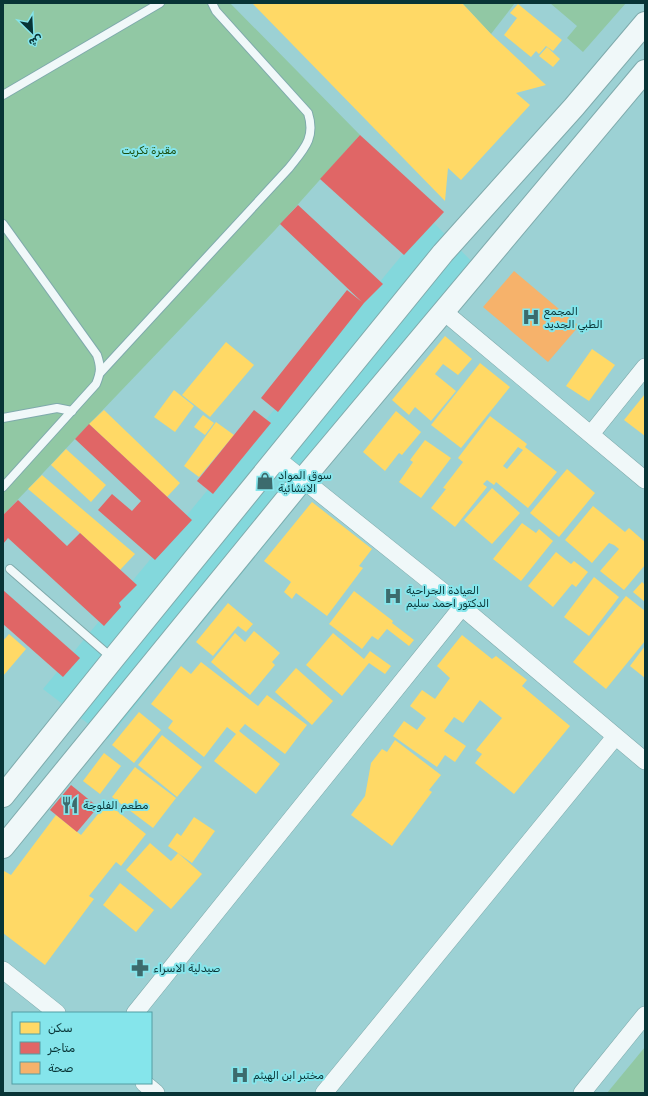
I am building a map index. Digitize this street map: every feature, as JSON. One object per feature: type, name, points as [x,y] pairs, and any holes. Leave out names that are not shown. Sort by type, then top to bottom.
[{"type":"main road","points":[[3,796],[443,253],[574,107],[645,23]]},
{"type":"main road","points":[[3,847],[303,479],[645,71],[621,51]]},
{"type":"street","points":[[443,311],[645,480]]},
{"type":"street","points":[[591,434],[645,367]]},
{"type":"street","points":[[276,458],[462,607],[645,761]]},
{"type":"street","points":[[136,1012],[462,607]]},
{"type":"street","points":[[324,1093],[615,737]]},
{"type":"street","points":[[3,970],[56,1012]]},
{"type":"street","points":[[582,1093],[645,1015]]},
{"type":"street","points":[[145,1084],[156,1093]]},
{"type":"lane","points":[[3,95],[160,3]]},
{"type":"lane","points":[[100,373],[289,168],[307,144],[311,133],[308,113],[229,26],[212,3]]},
{"type":"lane","points":[[3,224],[97,355],[100,364],[100,373],[96,384],[3,486]]},
{"type":"lane","points":[[3,418],[57,408],[72,411]]},
{"type":"lane","points":[[10,569],[113,659]]},
{"type":"shaded area","name":"سوق المواد الانشائية","points":[[431,220],[484,274],[108,739],[43,689]]},
{"type":"green space","name":"مقبرة تكريت","points":[[3,3],[230,3],[360,135],[275,230],[3,515]]},
{"type":"green space","points":[[462,3],[515,3],[491,34]]},
{"type":"green space","points":[[550,3],[626,3],[583,52],[567,38],[577,26]]},
{"type":"green space","points":[[645,1047],[645,1093],[607,1093]]},
{"type":"building: سكن","points":[[252,3],[462,3],[491,34],[546,85],[516,93],[530,105],[461,180],[448,168],[445,201]]},
{"type":"building: سكن","points":[[518,4],[562,40],[553,51],[546,46],[539,54],[536,51],[531,57],[504,35],[517,18],[510,13]]},
{"type":"building: سكن","points":[[547,47],[560,59],[553,67],[539,56]]},
{"type":"building: سكن","points":[[445,336],[472,359],[458,375],[443,364],[435,374],[456,391],[431,421],[415,407],[409,415],[392,400]]},
{"type":"building: سكن","points":[[226,342],[254,365],[210,417],[182,395]]},
{"type":"building: سكن","points":[[592,349],[615,365],[589,401],[566,386]]},
{"type":"building: سكن","points":[[480,363],[510,387],[461,448],[431,425]]},
{"type":"building: سكن","points":[[174,390],[194,406],[175,432],[154,417]]},
{"type":"building: سكن","points":[[645,394],[645,436],[624,420]]},
{"type":"building: سكن","points":[[104,410],[180,483],[167,497],[89,424]]},
{"type":"building: سكن","points":[[396,411],[421,432],[402,455],[399,453],[385,471],[363,452]]},
{"type":"building: سكن","points":[[203,415],[214,423],[205,435],[194,427]]},
{"type":"building: سكن","points":[[490,416],[527,444],[525,447],[557,472],[528,508],[496,482],[494,485],[487,480],[483,484],[487,487],[455,527],[431,508],[446,489],[443,488],[463,462],[458,458]],"holes":[[[518,447],[523,450],[507,469],[503,466]]]},
{"type":"building: سكن","points":[[216,422],[234,435],[199,477],[184,466]]},
{"type":"building: سكن","points":[[425,440],[451,458],[421,498],[399,482],[413,462],[410,460]]},
{"type":"building: سكن","points":[[66,449],[106,485],[91,502],[51,465]]},
{"type":"building: سكن","points":[[567,469],[595,493],[559,537],[530,513]]},
{"type":"building: سكن","points":[[42,475],[135,554],[120,570],[80,533],[28,489]]},
{"type":"building: سكن","points":[[492,488],[520,513],[492,544],[464,520]]},
{"type":"building: سكن","points":[[312,502],[372,549],[359,566],[363,568],[327,616],[296,593],[292,599],[284,592],[291,582],[264,561]]},
{"type":"building: سكن","points":[[593,506],[625,532],[629,528],[645,542],[645,565],[624,590],[600,571],[619,549],[609,543],[592,563],[565,540]]},
{"type":"building: سكن","points":[[522,523],[536,533],[539,529],[553,541],[521,581],[493,559]]},
{"type":"building: سكن","points":[[556,552],[571,564],[574,561],[588,572],[576,587],[572,584],[553,607],[528,586]]},
{"type":"building: سكن","points":[[594,577],[619,597],[589,636],[564,617]]},
{"type":"building: سكن","points":[[642,582],[645,585],[645,602],[633,592]]},
{"type":"building: سكن","points":[[354,591],[393,621],[392,623],[414,640],[409,646],[387,629],[378,640],[372,636],[362,649],[329,624]]},
{"type":"building: سكن","points":[[626,596],[645,611],[645,641],[606,689],[573,662]]},
{"type":"building: سكن","points":[[228,603],[253,624],[246,632],[238,626],[213,656],[196,642]]},
{"type":"building: سكن","points":[[254,631],[280,653],[272,662],[275,665],[250,695],[211,662],[235,633],[245,642]]},
{"type":"building: سكن","points":[[333,633],[364,659],[370,651],[391,666],[385,674],[369,663],[342,696],[306,665]]},
{"type":"building: سكن","points":[[9,634],[26,649],[3,676],[3,641]]},
{"type":"building: سكن","points":[[462,635],[492,659],[496,656],[527,680],[522,686],[570,726],[514,794],[475,763],[482,754],[476,750],[502,718],[480,700],[463,723],[454,717],[444,731],[466,746],[455,762],[445,755],[437,767],[393,736],[404,721],[417,730],[426,718],[410,706],[422,690],[435,699],[450,678],[437,666]]},
{"type":"building: سكن","points":[[645,646],[645,678],[630,666]]},
{"type":"building: سكن","points":[[201,662],[258,706],[267,695],[307,725],[285,754],[245,724],[239,731],[280,764],[256,794],[214,761],[236,734],[227,727],[204,757],[168,728],[173,721],[151,704],[181,666],[191,674]]},
{"type":"building: سكن","points":[[296,668],[333,701],[312,725],[275,692]]},
{"type":"building: سكن","points":[[139,712],[161,730],[134,763],[112,745]]},
{"type":"building: سكن","points":[[162,735],[202,767],[177,797],[138,765]]},
{"type":"building: سكن","points":[[395,740],[441,775],[429,790],[432,792],[392,846],[351,815],[365,796],[371,763],[382,749],[387,752]]},
{"type":"building: سكن","points":[[104,753],[121,766],[100,794],[83,781]]},
{"type":"building: سكن","points":[[135,767],[176,798],[153,828],[112,797]]},
{"type":"building: سكن","points":[[107,803],[146,834],[121,866],[116,862],[89,896],[94,899],[45,965],[3,933],[3,872],[4,871],[11,875],[56,815],[81,835]]},
{"type":"building: سكن","points":[[194,817],[215,831],[192,863],[168,846],[177,833],[181,836]]},
{"type":"building: سكن","points":[[150,843],[171,861],[178,853],[202,874],[171,909],[126,870]]},
{"type":"building: سكن","points":[[120,883],[154,910],[136,932],[103,905]]},
{"type":"building: متاجر","points":[[360,135],[444,212],[404,255],[320,179]]},
{"type":"building: متاجر","points":[[298,205],[383,284],[364,303],[278,412],[261,398],[347,290],[362,302],[280,224]]},
{"type":"building: متاجر","points":[[254,410],[271,423],[213,494],[197,481]]},
{"type":"building: متاجر","points":[[89,424],[192,520],[155,560],[98,510],[112,494],[132,511],[141,501],[75,439]]},
{"type":"building: متاجر","points":[[18,500],[67,546],[80,533],[137,585],[119,603],[121,607],[104,626],[8,538],[3,544],[3,515]]},
{"type":"building: متاجر","points":[[3,590],[80,658],[63,677],[3,624]]},
{"type":"building: متاجر","points":[[71,785],[98,807],[77,832],[50,810]]},
{"type":"building: صحة","name":"المجمع الطبي الجديد","points":[[514,271],[579,326],[548,362],[483,307]]},
{"type":"place","name":"المجمع الطبي الجديد","points":[[531,317]]},
{"type":"place","name":"سوق المواد الانشائية","points":[[265,481]]},
{"type":"place","name":"العيادة الجراحية الدكتور احمد سليم","points":[[393,596]]},
{"type":"place","name":"مطعم الفلوجة","points":[[70,805]]},
{"type":"place","name":"صيدلية الاسراء","points":[[140,968]]},
{"type":"place","name":"مختبر ابن الهيثم","points":[[240,1075]]}]
